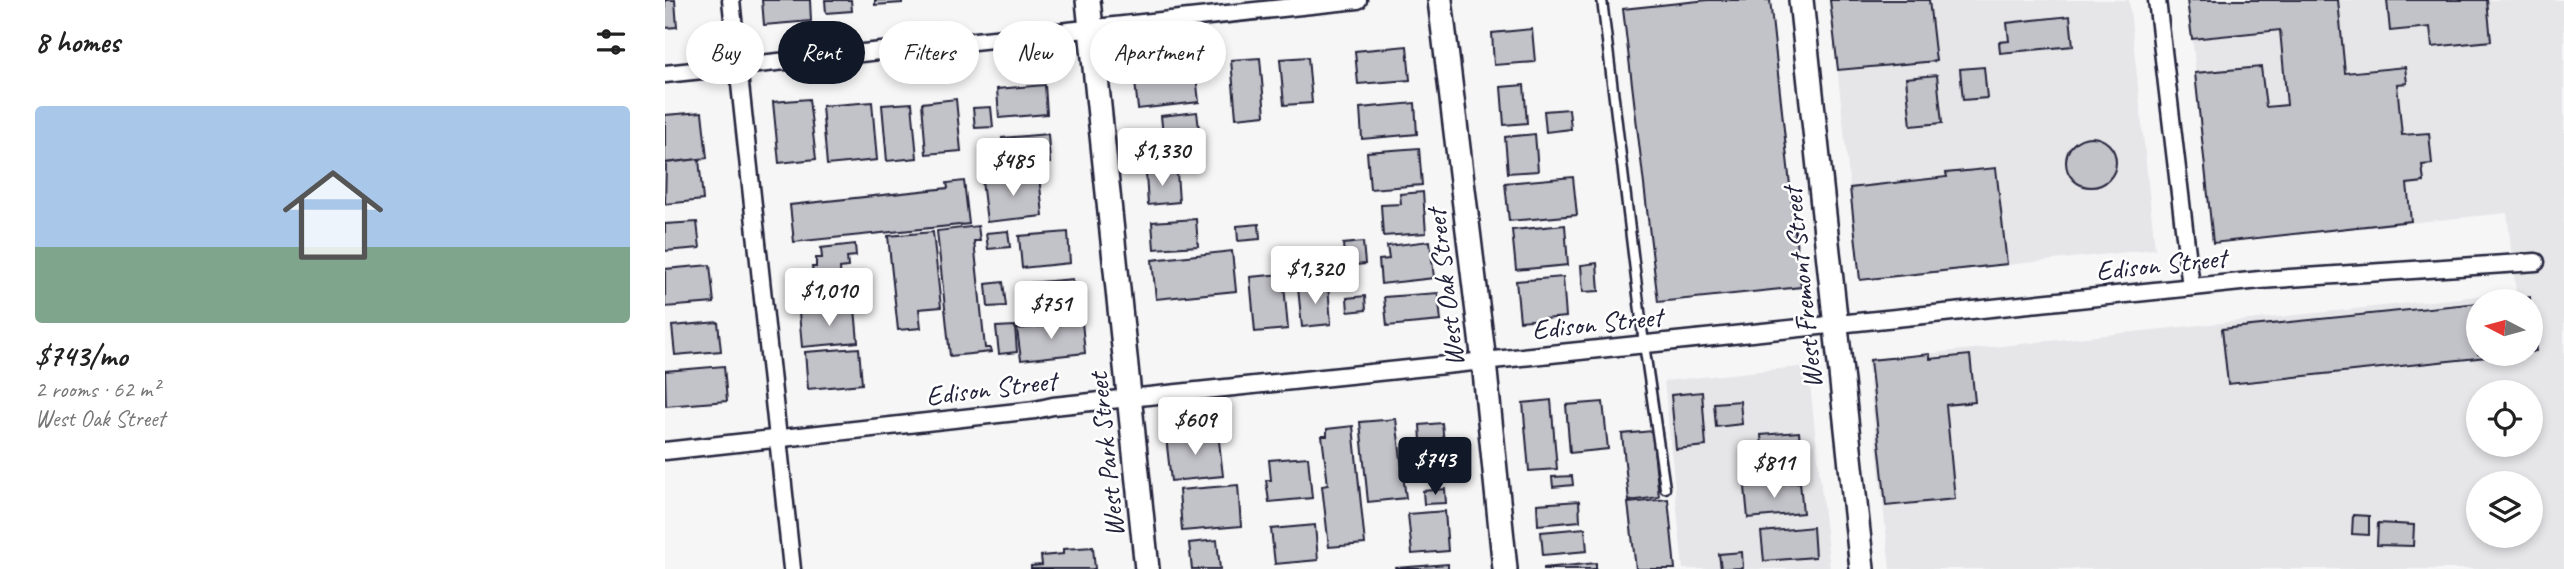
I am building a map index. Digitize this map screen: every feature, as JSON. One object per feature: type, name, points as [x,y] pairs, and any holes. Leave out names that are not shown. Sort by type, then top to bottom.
[{"type":"street","points":[[731,0],[733,21]]},
{"type":"street","name":"West Park Street","points":[[1088,0],[1090,21]]},
{"type":"street","points":[[1150,21],[1358,0]]},
{"type":"street","name":"West Oak Street","points":[[1440,0],[1484,362],[1505,569]]},
{"type":"street","name":"West Fremont Street","points":[[1801,0],[1862,569]]},
{"type":"street","points":[[2157,0],[2190,287]]},
{"type":"street","points":[[764,63],[1090,27]]},
{"type":"street","points":[[665,74],[686,72]]},
{"type":"street","points":[[740,84],[792,569]]},
{"type":"street","name":"West Park Street","points":[[1097,84],[1147,569]]},
{"type":"street","name":"Edison Street","points":[[665,451],[1053,406],[2190,287],[2536,262]]},
{"type":"lane","points":[[1602,0],[1644,345],[1665,488]]},
{"type":"shaded area","points":[[1830,0],[2129,0],[2155,249],[1860,281]]},
{"type":"shaded area","points":[[2188,0],[2564,0],[2564,569],[1890,569],[1867,360],[2466,297],[2466,366],[2543,366],[2543,289],[2516,289],[2507,213],[2214,243]]},
{"type":"shaded area","points":[[1808,366],[1830,569],[1683,569],[1664,381]]},
{"type":"building","points":[[665,0],[675,0],[677,27],[665,28]]},
{"type":"building","points":[[762,0],[810,0],[811,21],[778,21],[778,24],[764,25]]},
{"type":"building","points":[[825,0],[851,0],[852,11],[826,13]]},
{"type":"building","points":[[875,0],[902,0],[902,3],[875,5]]},
{"type":"building","points":[[1708,0],[1770,0],[1801,287],[1658,302],[1623,9]]},
{"type":"building","points":[[1830,0],[1929,0],[1936,61],[1838,70]]},
{"type":"building","points":[[2187,0],[2338,0],[2345,73],[2405,67],[2407,83],[2397,84],[2402,135],[2429,133],[2432,164],[2422,165],[2424,182],[2407,184],[2411,221],[2213,243],[2195,73],[2261,67],[2266,107],[2287,105],[2280,30],[2192,39]]},
{"type":"building","points":[[2387,0],[2487,0],[2491,41],[2432,47],[2430,27],[2390,31]]},
{"type":"building","points":[[2070,16],[2073,46],[2000,53],[1999,42],[2009,41],[2007,23]]},
{"type":"building","points":[[1532,29],[1535,62],[1494,65],[1492,33]]},
{"type":"building","points":[[1407,46],[1410,80],[1358,84],[1355,51]]},
{"type":"building","points":[[1308,57],[1312,103],[1284,105],[1280,59]]},
{"type":"building","points":[[1260,58],[1265,115],[1236,118],[1231,60]]},
{"type":"building","points":[[1984,67],[1987,98],[1963,100],[1960,69]]},
{"type":"building","points":[[1937,75],[1942,123],[1911,126],[1906,78]]},
{"type":"building","points":[[1135,84],[1197,84],[1199,102],[1138,109]]},
{"type":"building","points":[[1045,85],[1047,114],[999,118],[997,89]]},
{"type":"building","points":[[1524,85],[1527,123],[1504,125],[1501,87]]},
{"type":"building","points":[[809,99],[816,159],[779,163],[773,102]]},
{"type":"building","points":[[956,99],[961,151],[926,154],[922,103]]},
{"type":"building","points":[[872,102],[877,160],[827,165],[822,106]]},
{"type":"building","points":[[912,103],[917,158],[887,161],[882,105]]},
{"type":"building","points":[[1415,103],[1417,134],[1362,139],[1360,108]]},
{"type":"building","points":[[991,107],[993,127],[975,128],[973,108]]},
{"type":"building","points":[[1569,109],[1571,129],[1546,132],[1544,111]]},
{"type":"building","points":[[702,112],[707,158],[665,163],[665,115]]},
{"type":"building","points":[[1197,112],[1202,154],[1149,160],[1147,136],[1163,135],[1161,116]]},
{"type":"building","points":[[1048,134],[1050,163],[1004,167],[1002,138]]},
{"type":"building","points":[[1535,134],[1538,171],[1508,173],[1505,137]]},
{"type":"building","points":[[2091,137],[2109,144],[2116,162],[2109,180],[2091,187],[2073,180],[2066,162],[2073,144]]},
{"type":"building","points":[[1419,148],[1422,185],[1370,189],[1367,152]]},
{"type":"building","points":[[699,159],[703,200],[665,204],[666,163]]},
{"type":"building","points":[[1996,168],[2007,264],[1860,280],[1850,188],[1947,177],[1946,173]]},
{"type":"building","points":[[1177,172],[1179,202],[1148,205],[1146,174]]},
{"type":"building","points":[[1039,175],[1043,216],[987,222],[982,181]]},
{"type":"building","points":[[1573,177],[1577,215],[1509,221],[1505,183]]},
{"type":"building","points":[[964,181],[969,224],[794,242],[790,205],[948,188],[947,183]]},
{"type":"building","points":[[1423,192],[1426,233],[1383,236],[1381,205],[1401,204],[1400,194]]},
{"type":"building","points":[[1196,219],[1198,246],[1154,249],[1152,222]]},
{"type":"building","points":[[697,222],[700,248],[665,251],[665,224]]},
{"type":"building","points":[[1259,224],[1260,239],[1238,241],[1237,226]]},
{"type":"building","points":[[1565,225],[1568,265],[1516,270],[1512,230]]},
{"type":"building","points":[[978,226],[980,241],[974,241],[985,348],[990,348],[991,352],[950,356],[937,231]]},
{"type":"building","points":[[1008,231],[1010,247],[988,249],[986,233]]},
{"type":"building","points":[[933,232],[941,307],[919,309],[921,328],[898,330],[888,236]]},
{"type":"building","points":[[1068,232],[1070,263],[1022,268],[1019,236]]},
{"type":"building","points":[[1430,241],[1434,278],[1381,284],[1379,260],[1389,259],[1387,246]]},
{"type":"building","points":[[1363,242],[1365,264],[1345,266],[1343,244]]},
{"type":"building","points":[[855,244],[856,256],[847,257],[848,267],[840,268],[841,286],[808,288],[807,274],[813,274],[812,267],[816,267],[816,258],[822,258],[821,248]]},
{"type":"building","points":[[1232,251],[1236,291],[1156,299],[1152,260]]},
{"type":"building","points":[[1597,263],[1599,291],[1583,292],[1581,265]]},
{"type":"building","points":[[710,265],[714,303],[665,307],[665,269]]},
{"type":"building","points":[[1283,274],[1288,329],[1255,332],[1250,277]]},
{"type":"building","points":[[1563,277],[1566,317],[1520,321],[1516,281]]},
{"type":"building","points":[[1073,279],[1075,310],[1020,315],[1018,284]]},
{"type":"building","points":[[1003,282],[1006,306],[988,307],[986,284]]},
{"type":"building","points":[[1328,285],[1331,324],[1302,327],[1298,288]]},
{"type":"building","points":[[1438,293],[1441,321],[1387,326],[1384,297]]},
{"type":"building","points":[[1365,296],[1366,310],[1348,312],[1347,298]]},
{"type":"building","points":[[2466,304],[2466,359],[2228,384],[2222,329]]},
{"type":"building","points":[[855,308],[858,342],[802,347],[799,313]]},
{"type":"building","points":[[718,322],[721,351],[675,355],[672,326]]},
{"type":"building","points":[[1082,322],[1085,353],[1021,360],[1017,329]]},
{"type":"building","points":[[1015,326],[1017,352],[999,354],[996,327]]},
{"type":"building","points":[[859,348],[862,384],[808,389],[805,352]]},
{"type":"building","points":[[1930,354],[1930,359],[1970,355],[1975,402],[1946,405],[1955,499],[1886,506],[1870,360]]},
{"type":"building","points":[[724,366],[727,401],[666,406],[665,371]]},
{"type":"building","points":[[1702,392],[1706,446],[1676,449],[1671,395]]},
{"type":"building","points":[[1551,400],[1557,469],[1529,471],[1523,403]]},
{"type":"building","points":[[1740,401],[1742,424],[1716,427],[1714,403]]},
{"type":"building","points":[[1603,402],[1608,449],[1570,453],[1566,405]]},
{"type":"building","points":[[1396,419],[1406,498],[1368,502],[1360,422]]},
{"type":"building","points":[[1442,423],[1445,454],[1422,456],[1420,425]]},
{"type":"building","points":[[1353,426],[1365,544],[1329,547],[1322,486],[1328,485],[1322,436],[1327,436],[1327,429]]},
{"type":"building","points":[[1652,431],[1659,497],[1629,501],[1622,434]]},
{"type":"building","points":[[1218,432],[1223,476],[1171,481],[1166,437]]},
{"type":"building","points":[[1799,432],[1802,468],[1764,471],[1761,435]]},
{"type":"building","points":[[1308,457],[1312,498],[1269,502],[1266,480],[1271,480],[1269,460]]},
{"type":"building","points":[[1572,476],[1573,485],[1553,487],[1552,477]]},
{"type":"building","points":[[1800,482],[1803,513],[1748,518],[1745,487]]},
{"type":"building","points":[[1238,485],[1241,526],[1182,531],[1179,490]]},
{"type":"building","points":[[1445,489],[1446,503],[1424,504],[1423,491]]},
{"type":"building","points":[[1668,499],[1675,569],[1636,569],[1628,503]]},
{"type":"building","points":[[1579,501],[1580,521],[1538,525],[1537,504]]},
{"type":"building","points":[[1445,511],[1448,551],[1412,554],[1408,514]]},
{"type":"building","points":[[2353,515],[2369,516],[2369,535],[2352,534]]},
{"type":"building","points":[[2378,523],[2414,525],[2413,546],[2377,545]]},
{"type":"building","points":[[1315,525],[1318,560],[1275,564],[1271,529]]},
{"type":"building","points":[[1813,527],[1815,557],[1764,561],[1761,532]]},
{"type":"building","points":[[1585,528],[1587,551],[1543,555],[1541,532]]},
{"type":"building","points":[[1217,540],[1220,569],[1192,569],[1189,543]]},
{"type":"building","points":[[1093,547],[1095,569],[1031,569],[1031,566],[1042,565],[1041,556],[1063,554],[1063,549]]},
{"type":"building","points":[[1742,552],[1743,568],[1721,569],[1719,554]]},
{"type":"building","points":[[1596,563],[1596,569],[1544,569],[1544,568]]},
{"type":"building","points":[[1448,564],[1448,569],[1396,569],[1396,568]]}]
